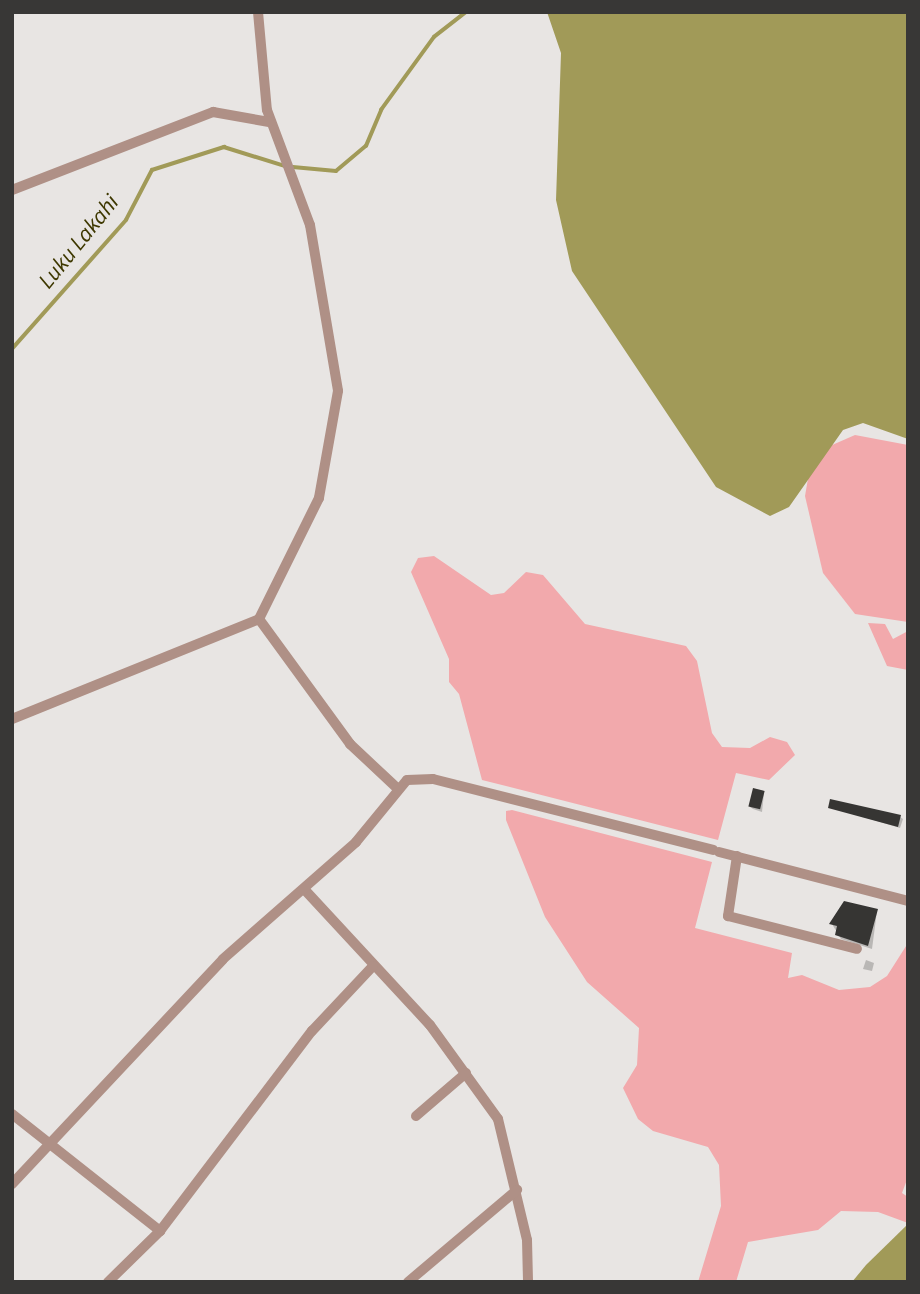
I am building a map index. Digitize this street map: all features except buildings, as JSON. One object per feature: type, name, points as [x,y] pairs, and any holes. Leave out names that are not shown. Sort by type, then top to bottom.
[{"type":"street","points":[[12,719],[259,619],[319,498],[338,396],[296,176],[290,159],[269,122],[258,12]]},
{"type":"street","points":[[12,190],[219,111],[269,122]]},
{"type":"street","points":[[259,619],[351,744],[397,788]]},
{"type":"street","points":[[12,1184],[51,1147],[223,959],[356,842],[397,788],[407,780],[433,779],[902,900]]},
{"type":"street","points":[[737,856],[728,916],[857,949]]},
{"type":"street","points":[[304,889],[466,1073],[498,1119],[517,1190],[528,1282]]},
{"type":"street","points":[[108,1282],[160,1231],[312,1031],[373,966]]},
{"type":"street","points":[[416,1116],[466,1073]]},
{"type":"street","points":[[12,1114],[160,1231]]},
{"type":"street","points":[[408,1282],[517,1190]]},
{"type":"shaded area","points":[[547,12],[908,12],[908,439],[863,423],[843,430],[789,507],[770,516],[716,487],[572,271],[556,200],[561,53]]},
{"type":"shaded area","points":[[855,435],[908,445],[908,622],[855,614],[823,573],[805,496],[809,473],[823,449]]},
{"type":"shaded area","points":[[434,556],[491,595],[504,593],[526,572],[543,575],[585,624],[686,646],[697,661],[712,733],[722,747],[750,748],[770,737],[787,742],[795,755],[769,780],[736,773],[718,840],[482,780],[459,694],[449,682],[449,659],[411,572],[418,558]]},
{"type":"shaded area","points":[[868,623],[885,624],[893,639],[908,631],[908,670],[887,666]]},
{"type":"shaded area","points":[[512,810],[712,862],[695,928],[792,953],[788,978],[802,975],[839,990],[870,987],[887,976],[908,943],[908,1177],[902,1193],[908,1197],[908,1223],[878,1212],[841,1211],[818,1230],[748,1242],[736,1282],[698,1282],[721,1206],[719,1165],[708,1147],[653,1131],[638,1119],[623,1088],[637,1065],[639,1028],[587,982],[545,917],[506,820],[506,811]]},
{"type":"shaded area","points":[[908,1224],[908,1282],[852,1282],[866,1265]]},
{"type":"waterway","name":"Luku Lakahi","points":[[293,167],[336,171],[366,146],[381,110],[434,37],[466,12]]},
{"type":"waterway","name":"Luku Lakahi","points":[[12,349],[126,220],[152,170],[224,147],[285,166]]}]
